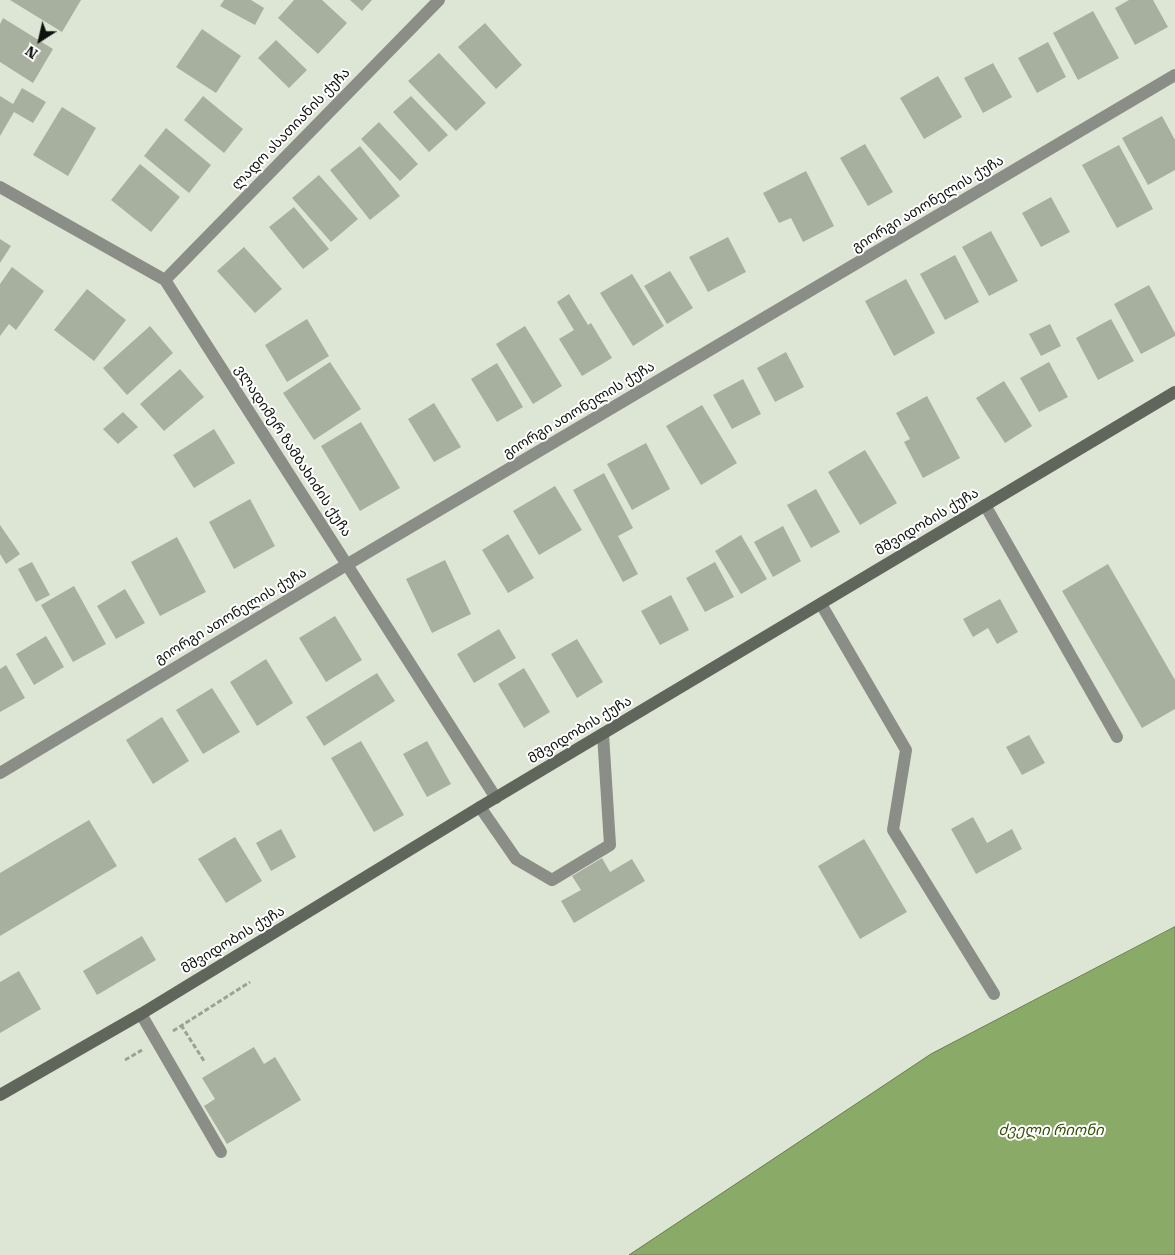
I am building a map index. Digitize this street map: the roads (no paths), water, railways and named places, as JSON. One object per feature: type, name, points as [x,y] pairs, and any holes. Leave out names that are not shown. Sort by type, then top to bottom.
[{"type":"street","name":"ლადო ასათიანის ქუჩა","points":[[165,280],[439,0]]},
{"type":"street","name":"გიორგი ათონელის ქუჩა","points":[[0,773],[348,564],[1175,75]]},
{"type":"street","name":"ვლადიმერ ზამბახიძის ქუჩა","points":[[0,187],[165,280],[496,798]]},
{"type":"street","name":"მშვიდობის ქუჩა","points":[[0,1095],[141,1014],[480,807],[1175,392]]},
{"type":"street","points":[[985,505],[1117,737]]},
{"type":"street","points":[[820,604],[906,750],[893,830],[994,994]]},
{"type":"street","points":[[480,807],[516,859],[552,880],[610,845],[602,734]]},
{"type":"street","points":[[141,1014],[221,1152]]},
{"type":"water","name":"ძველი რიონი","points":[[1175,927],[1175,1255],[629,1255],[931,1054]]}]
